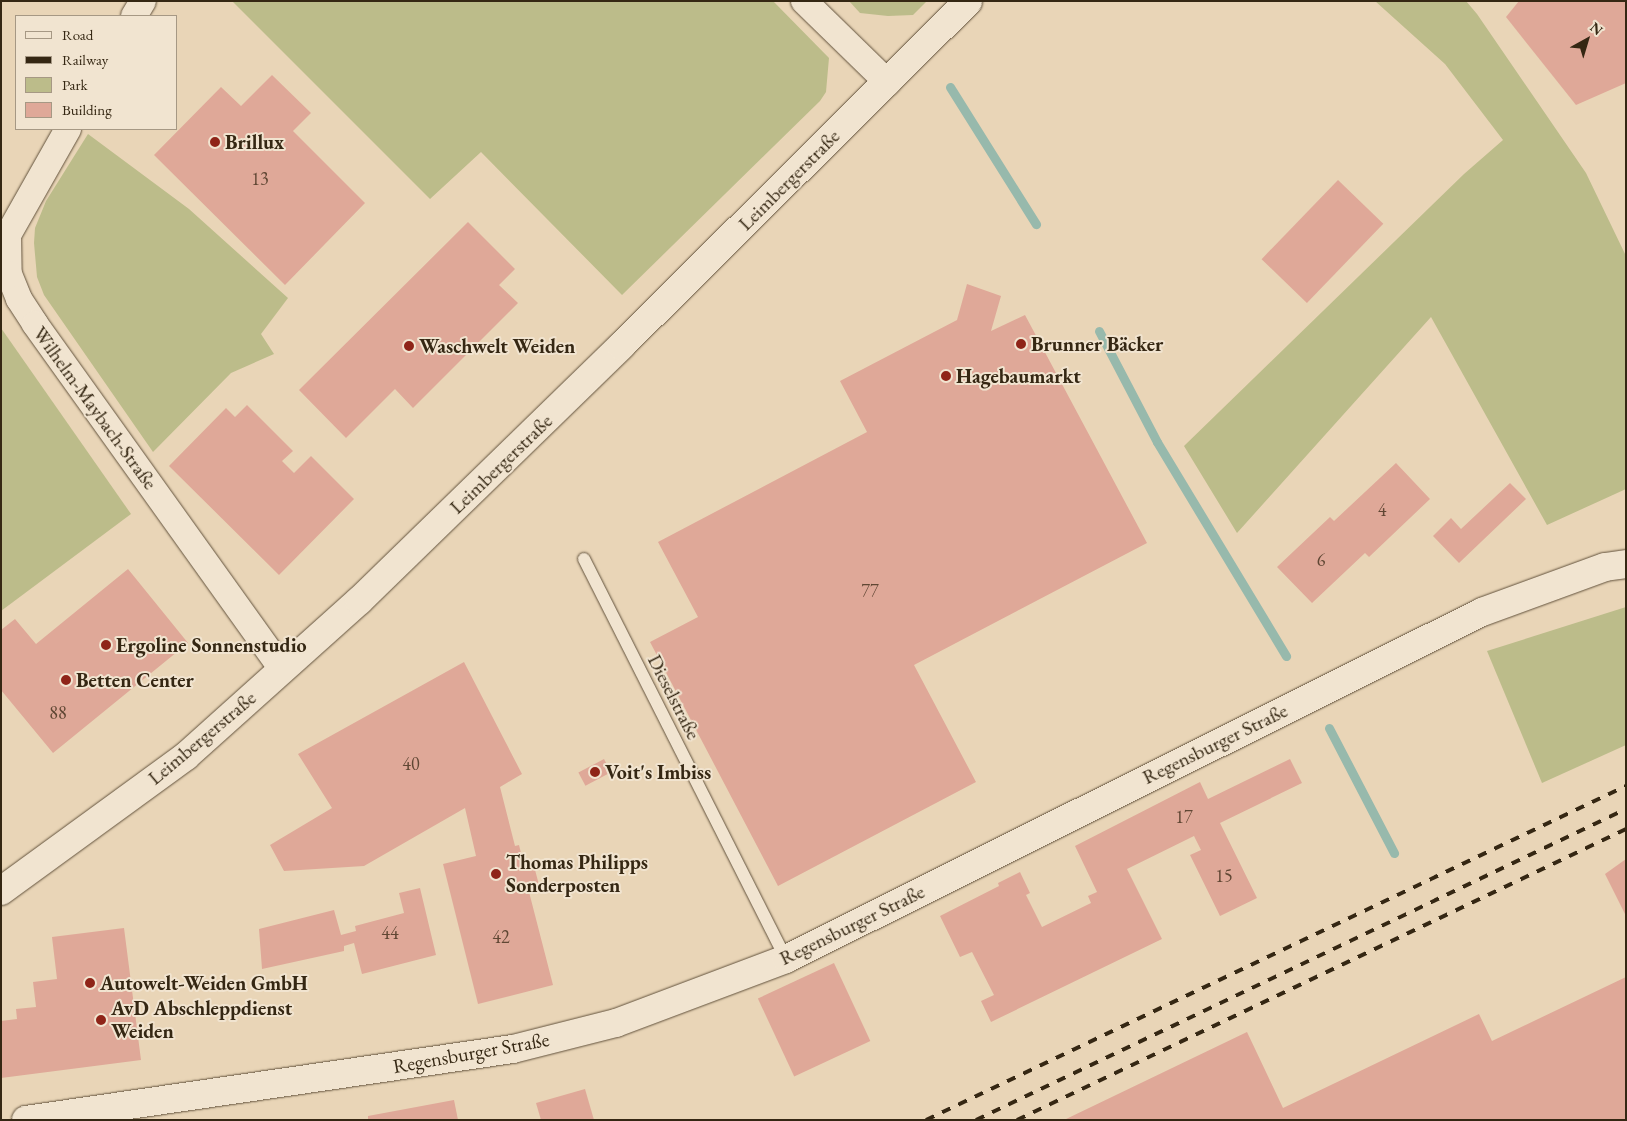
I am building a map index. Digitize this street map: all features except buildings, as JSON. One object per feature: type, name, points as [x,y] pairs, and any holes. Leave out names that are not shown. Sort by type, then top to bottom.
[{"type":"main road","name":"Leimbergerstraße","points":[[1,891],[186,756],[282,669],[446,518],[888,83],[968,1]]},
{"type":"main road","name":"Regensburger Straße","points":[[26,1120],[513,1049],[616,1023],[786,959],[1482,612],[1605,567],[1626,564]]},
{"type":"street","points":[[135,15],[143,1]]},
{"type":"street","points":[[804,1],[888,83]]},
{"type":"street","name":"Wilhelm-Maybach-Straße","points":[[67,130],[8,235],[8,274],[19,299],[35,324],[282,669]]},
{"type":"lane","name":"Dieselstraße","points":[[584,559],[786,959]]},
{"type":"green space","points":[[232,1],[773,1],[829,58],[826,92],[820,101],[622,295],[481,152],[430,199]]},
{"type":"green space","points":[[849,1],[927,1],[913,15],[888,16],[860,13]]},
{"type":"green space","points":[[1375,1],[1466,1],[1477,14],[1586,173],[1626,256],[1626,489],[1547,525],[1431,317],[1237,533],[1184,446],[1464,174],[1503,140],[1445,64]]},
{"type":"green space","points":[[88,134],[189,209],[288,298],[261,334],[274,354],[231,373],[153,452],[44,295],[37,277],[34,243],[35,228],[46,201]]},
{"type":"green space","points":[[1,328],[131,514],[1,611]]},
{"type":"green space","points":[[1626,607],[1626,745],[1542,783],[1487,651]]},
{"type":"waterway","points":[[950,87],[1036,224]]},
{"type":"waterway","points":[[1099,331],[1157,442],[1286,656]]},
{"type":"waterway","points":[[1329,728],[1394,853]]},
{"type":"railway","points":[[926,1120],[1626,786]]},
{"type":"railway","points":[[976,1120],[1626,809]]},
{"type":"railway","points":[[1017,1120],[1626,829]]},
{"type":"place","name":"Brillux","points":[[215,142]]},
{"type":"place","name":"Brunner Bäcker","points":[[1021,344]]},
{"type":"place","name":"Waschwelt Weiden","points":[[409,346]]},
{"type":"place","name":"Hagebaumarkt","points":[[946,376]]},
{"type":"place","name":"Ergoline Sonnenstudio","points":[[106,645]]},
{"type":"place","name":"Betten Center","points":[[66,680]]},
{"type":"place","name":"Voit's Imbiss","points":[[595,772]]},
{"type":"place","name":"Thomas Philipps Sonderposten","points":[[496,874]]},
{"type":"place","name":"Autowelt-Weiden GmbH","points":[[90,983]]},
{"type":"place","name":"AvD Abschleppdienst Weiden","points":[[101,1020]]}]
